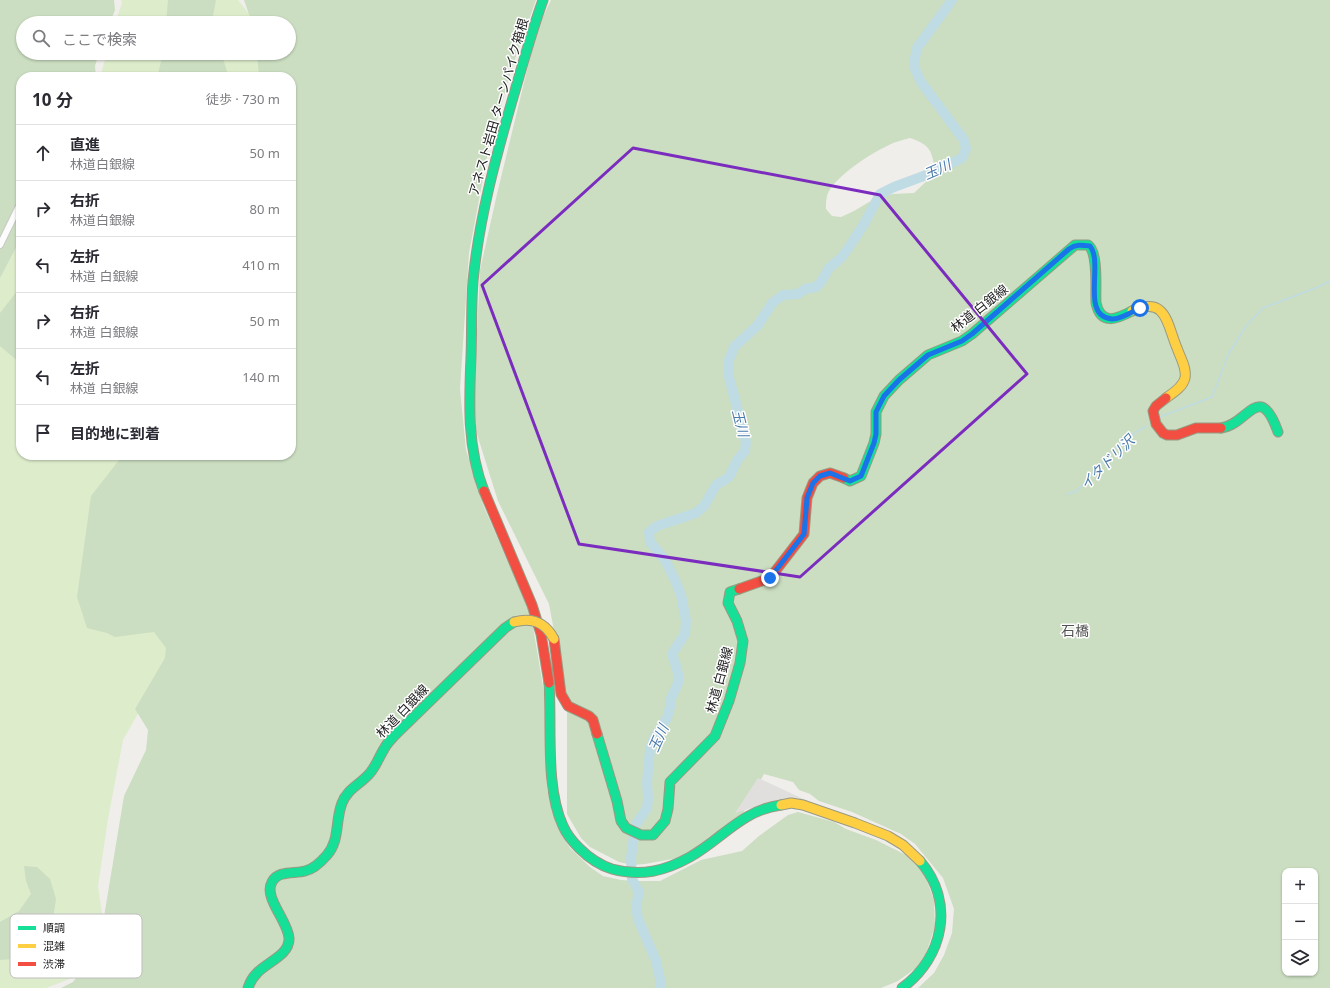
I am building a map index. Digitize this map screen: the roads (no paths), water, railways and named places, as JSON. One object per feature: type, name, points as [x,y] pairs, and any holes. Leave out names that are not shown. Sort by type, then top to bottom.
[{"type":"street","name":"アネスト岩田 ターンパイク箱根","points":[[543,0],[534,23],[485,198],[473,280],[469,414],[474,457],[480,480],[488,504],[536,614],[544,649],[549,683],[552,785],[557,810],[562,824],[571,840],[598,864],[615,870],[638,874],[652,873],[682,864],[749,815],[771,805],[792,803],[806,806],[864,825],[899,842],[915,853],[926,865],[938,894],[940,930],[933,952],[919,975],[902,988]]},
{"type":"street","points":[[0,245],[16,212]]},
{"type":"street","name":"林道 白銀線","points":[[248,988],[257,972],[285,951],[289,943],[289,936],[270,894],[269,889],[272,881],[280,874],[306,871],[316,866],[323,859],[333,848],[335,842],[340,805],[348,793],[371,771],[381,752],[391,739],[446,684],[505,628],[514,622],[525,619],[538,622],[548,629],[554,639],[561,694],[566,704],[570,708],[586,713],[593,720],[616,798],[621,821],[626,828],[641,835],[653,835],[665,821],[668,809],[670,782],[715,736],[726,710],[740,663],[743,642],[737,621],[728,603],[730,592],[770,578],[804,534],[807,498],[813,483],[820,476],[830,473],[850,481],[861,476],[876,434],[876,412],[884,396],[899,380],[928,355],[962,341],[972,334],[1074,246],[1090,246],[1092,249],[1095,258],[1096,307],[1102,316],[1113,319],[1144,306],[1151,305],[1162,311],[1166,319],[1185,374],[1183,382],[1158,404],[1153,411],[1154,423],[1162,433],[1174,436],[1193,429],[1227,426],[1235,423],[1252,409],[1261,407],[1267,410],[1278,432]]},
{"type":"waterway","name":"玉川","points":[[660,988],[660,979],[656,961],[638,919],[636,906],[639,892],[632,879],[631,858],[634,837],[633,829],[647,808],[647,782],[650,749],[654,738],[667,718],[670,701],[678,683],[678,673],[673,652],[685,634],[686,621],[681,595],[675,580],[665,560],[650,542],[649,532],[657,526],[696,513],[704,506],[716,485],[729,477],[738,459],[745,451],[746,442],[729,377],[729,360],[734,347],[758,325],[772,303],[783,295],[798,294],[805,289],[816,287],[821,282],[829,268],[842,257],[851,244],[864,224],[880,194],[929,174],[962,158],[966,149],[964,140],[921,82],[914,63],[917,48],[952,0]]},
{"type":"waterway","name":"イタドリ沢","points":[[1160,417],[1212,397],[1228,355],[1246,326],[1263,308],[1330,281]]},
{"type":"waterway","name":"イタドリ沢","points":[[1067,494],[1077,491],[1113,451],[1127,438],[1146,426]]},
{"type":"district","name":"石橋","points":[[1075,630]]}]
